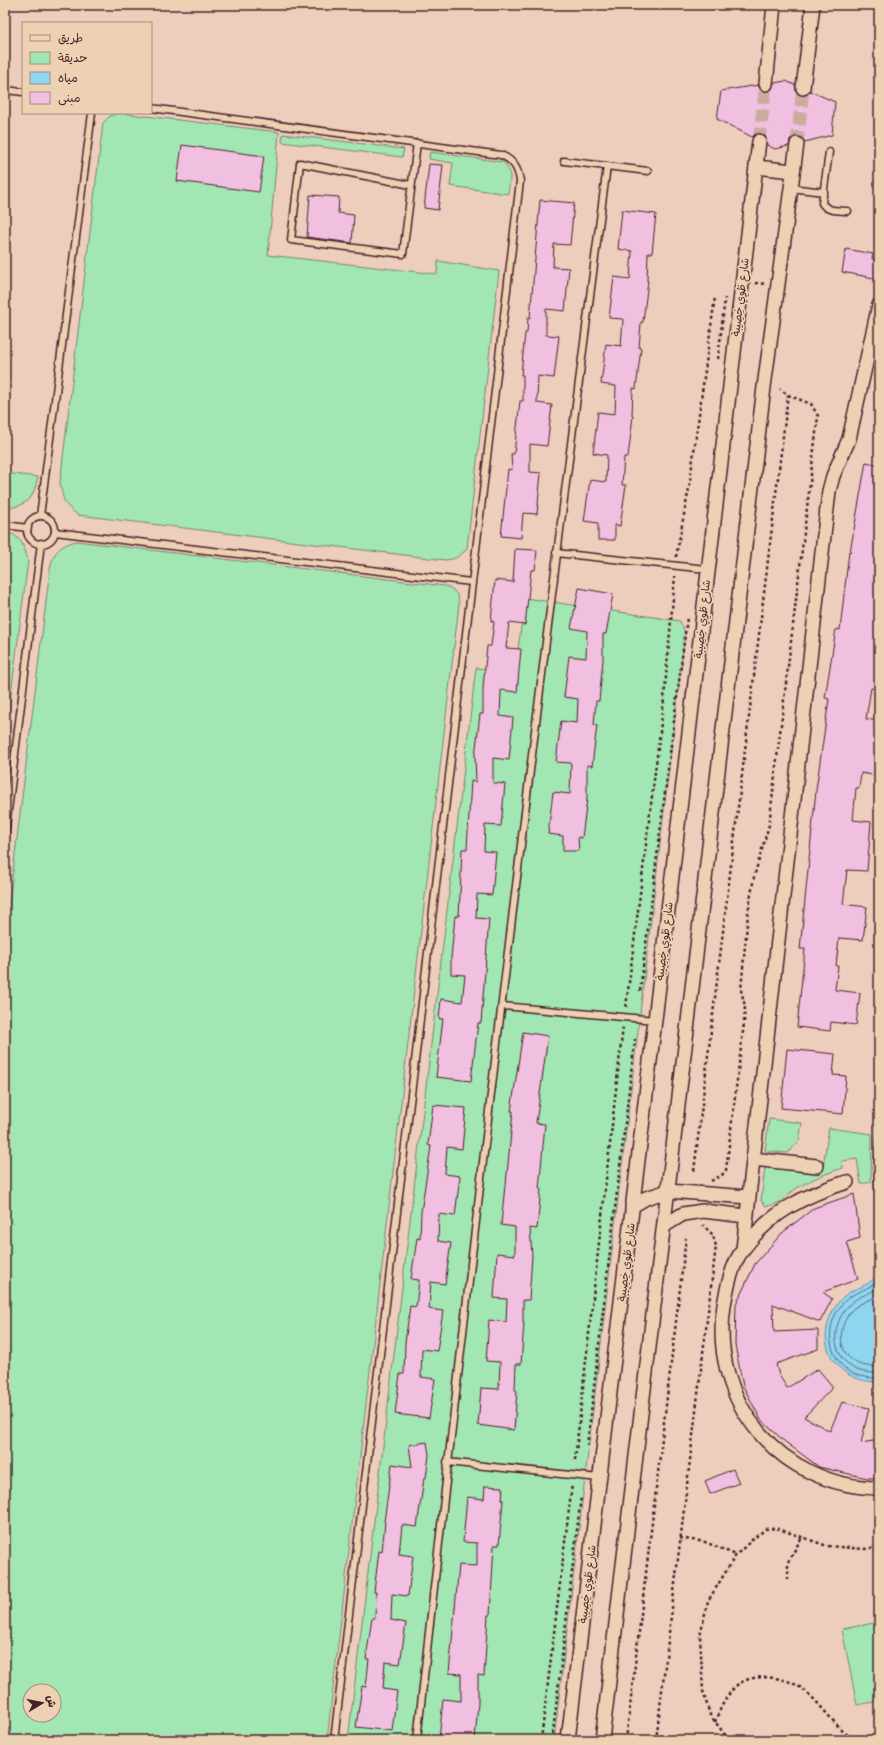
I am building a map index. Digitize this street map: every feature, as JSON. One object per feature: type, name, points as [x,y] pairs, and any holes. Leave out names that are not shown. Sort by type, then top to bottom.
[{"type":"street","points":[[766,84],[774,5]]},
{"type":"street","points":[[803,88],[813,5]]},
{"type":"street","name":"شارع طَوِي خِصِيبة","points":[[568,1740],[759,141]]},
{"type":"street","points":[[602,1740],[763,395],[779,286],[797,144]]},
{"type":"street","points":[[756,167],[793,171]]},
{"type":"street","points":[[743,1249],[829,491],[833,476],[849,439],[879,305]]},
{"type":"street","points":[[753,1159],[817,1166]]},
{"type":"street","points":[[846,1182],[817,1192],[789,1206],[764,1225],[743,1249],[733,1270],[726,1292],[722,1315],[722,1338],[725,1361],[731,1384],[740,1405],[752,1425],[768,1443],[787,1459],[808,1472],[830,1481],[854,1487],[879,1488]]},
{"type":"street","points":[[632,1206],[646,1198],[668,1191],[748,1197]]},
{"type":"street","points":[[664,1226],[683,1214],[703,1212],[746,1216]]},
{"type":"lane","points":[[5,90],[22,92]]},
{"type":"lane","points":[[152,108],[501,155],[511,161],[520,175],[520,187],[471,582],[334,1740]]},
{"type":"lane","points":[[40,516],[92,114]]},
{"type":"lane","points":[[411,185],[300,163],[291,240],[403,254],[417,143]]},
{"type":"lane","points":[[829,152],[822,203],[826,208],[848,211]]},
{"type":"lane","points":[[564,161],[648,171]]},
{"type":"lane","points":[[417,1740],[448,1462],[556,553],[606,166]]},
{"type":"lane","points":[[791,188],[824,192]]},
{"type":"lane","points":[[40,516],[50,519],[53,523],[55,532],[50,540],[41,543],[32,540],[29,537],[28,528],[32,519],[40,516]]},
{"type":"lane","points":[[5,525],[28,528]]},
{"type":"lane","points":[[55,532],[471,582]]},
{"type":"lane","points":[[5,835],[41,543]]},
{"type":"lane","points":[[556,553],[707,570]]},
{"type":"lane","points":[[502,1006],[655,1020]]},
{"type":"lane","points":[[448,1462],[599,1478]]},
{"type":"path","points":[[742,281],[779,286]]},
{"type":"path","points":[[676,558],[689,488],[715,297]]},
{"type":"path","points":[[718,364],[725,298]]},
{"type":"path","points":[[705,1194],[711,1180],[722,1176],[726,1170],[744,1023],[745,1006],[741,990],[748,913],[754,877],[769,825],[818,416],[811,404],[788,395],[780,389]]},
{"type":"path","points":[[694,1171],[788,395]]},
{"type":"path","points":[[626,1007],[664,699],[675,576]]},
{"type":"path","points":[[640,991],[688,612]]},
{"type":"path","points":[[575,1460],[624,1023]]},
{"type":"path","points":[[587,1446],[635,1039]]},
{"type":"path","points":[[656,1740],[716,1246],[713,1235],[703,1224],[703,1212]]},
{"type":"path","points":[[626,1740],[686,1238]]},
{"type":"path","points":[[541,1740],[572,1482]]},
{"type":"path","points":[[552,1740],[581,1496]]},
{"type":"path","points":[[729,1740],[710,1716],[703,1691],[700,1635],[708,1601],[736,1555],[766,1529],[776,1528],[827,1546],[864,1549],[879,1547]]},
{"type":"path","points":[[788,1580],[788,1562],[802,1537]]},
{"type":"path","points":[[680,1538],[705,1542],[736,1555]]},
{"type":"path","points":[[715,1722],[722,1703],[737,1685],[757,1677],[778,1678],[797,1685],[815,1700],[833,1721],[852,1736],[869,1740]]},
{"type":"green space","points":[[117,114],[128,114],[279,132],[268,255],[437,274],[438,261],[499,271],[467,548],[463,553],[455,558],[445,560],[78,515],[67,505],[63,498],[60,483],[103,123],[110,116]]},
{"type":"green space","points":[[283,134],[404,149],[402,157],[282,142]]},
{"type":"green space","points":[[430,152],[503,162],[510,173],[508,194],[450,186],[453,163],[429,159]]},
{"type":"green space","points":[[5,473],[38,477],[34,491],[28,500],[17,506],[5,507]]},
{"type":"green space","points":[[5,532],[18,538],[23,546],[28,561],[5,741]]},
{"type":"green space","points":[[76,541],[445,586],[452,589],[458,598],[459,604],[327,1740],[5,1740],[5,936],[50,569],[55,554],[65,545]]},
{"type":"green space","points":[[525,598],[680,621],[685,633],[554,1740],[348,1740],[476,668],[515,672]]},
{"type":"green space","points":[[769,1119],[802,1123],[799,1141],[788,1153],[765,1151]]},
{"type":"green space","points":[[829,1128],[872,1134],[871,1182],[861,1184],[857,1159],[842,1161],[843,1168],[808,1182],[797,1188],[783,1200],[771,1206],[766,1206],[761,1201],[765,1167],[822,1172]]},
{"type":"green space","points":[[879,1622],[879,1701],[857,1705],[842,1629]]},
{"type":"water","points":[[879,1086],[879,1242],[874,1183]]},
{"type":"water","points":[[879,1272],[879,1382],[872,1382],[854,1377],[843,1371],[838,1366],[829,1353],[826,1336],[829,1318],[838,1303],[844,1296],[872,1281]]},
{"type":"building","points":[[786,81],[795,85],[796,91],[799,95],[806,95],[810,91],[835,102],[832,135],[805,142],[802,137],[794,136],[790,139],[789,146],[775,149],[767,145],[766,138],[763,134],[756,134],[752,137],[717,119],[721,91],[758,85],[761,90],[766,92],[772,89],[774,83]]},
{"type":"building","points":[[182,145],[264,156],[259,192],[177,181]]},
{"type":"building","points":[[429,164],[443,165],[438,210],[424,208]]},
{"type":"building","points":[[310,195],[339,197],[338,213],[354,215],[352,243],[307,237]]},
{"type":"building","points":[[540,200],[574,203],[570,245],[554,244],[553,267],[569,268],[565,311],[546,309],[546,335],[559,336],[554,378],[538,376],[537,403],[552,405],[547,446],[530,444],[530,472],[541,473],[537,514],[523,513],[521,538],[501,536],[508,469],[512,470],[511,454],[514,454],[520,401],[523,401],[523,375],[521,375],[525,333],[527,333],[528,318],[530,318]]},
{"type":"building","points":[[622,210],[656,214],[652,253],[648,253],[648,281],[643,322],[641,322],[639,348],[641,348],[636,389],[633,388],[633,416],[628,457],[624,457],[622,485],[626,485],[620,526],[615,525],[615,540],[598,540],[598,523],[584,521],[590,480],[606,482],[607,455],[593,453],[598,412],[615,414],[616,386],[601,384],[606,344],[621,346],[623,319],[609,318],[614,277],[630,279],[632,251],[618,249]]},
{"type":"building","points":[[846,249],[873,254],[872,259],[879,260],[879,279],[842,272]]},
{"type":"building","points":[[866,462],[879,465],[879,611],[876,636],[878,636],[875,654],[879,655],[879,690],[871,688],[866,719],[879,721],[879,776],[861,773],[859,788],[856,788],[853,820],[871,822],[867,871],[847,870],[843,904],[867,907],[863,940],[839,938],[836,966],[838,966],[835,990],[860,993],[856,1025],[831,1022],[830,1031],[797,1027],[805,949],[800,949],[816,790],[829,699],[825,698],[836,629],[840,630],[849,551],[850,552]]},
{"type":"building","points":[[515,549],[537,550],[535,570],[531,570],[525,625],[509,623],[506,648],[521,649],[517,692],[501,690],[500,716],[513,718],[509,760],[493,758],[493,783],[505,784],[501,826],[485,825],[484,851],[496,852],[492,895],[477,894],[476,918],[489,919],[481,1023],[478,1023],[471,1081],[436,1077],[443,1019],[439,1019],[441,999],[462,1002],[465,975],[451,974],[451,958],[455,916],[459,916],[462,849],[467,849],[471,781],[476,782],[475,756],[480,714],[483,714],[483,688],[487,646],[491,646],[494,622],[491,621],[495,580],[513,582]]},
{"type":"building","points":[[579,588],[613,594],[606,634],[603,634],[603,660],[599,701],[596,701],[594,725],[597,725],[592,766],[587,765],[587,799],[582,838],[578,837],[579,851],[563,851],[563,836],[548,834],[553,792],[570,794],[571,763],[556,762],[561,721],[577,723],[578,699],[564,697],[569,656],[586,658],[587,631],[571,628]]},
{"type":"building","points":[[523,1032],[548,1036],[536,1123],[545,1124],[539,1189],[541,1189],[537,1229],[530,1228],[532,1256],[529,1300],[523,1300],[524,1323],[521,1364],[516,1364],[515,1390],[517,1391],[514,1430],[478,1425],[481,1388],[499,1389],[500,1362],[486,1361],[489,1320],[506,1322],[507,1299],[494,1298],[497,1253],[515,1255],[515,1227],[501,1225],[513,1111],[511,1111]]},
{"type":"building","points":[[787,1049],[835,1054],[833,1075],[846,1076],[843,1114],[781,1108]]},
{"type":"building","points":[[433,1105],[466,1108],[462,1149],[447,1147],[445,1174],[460,1176],[455,1216],[439,1214],[438,1241],[451,1243],[445,1284],[431,1282],[429,1309],[443,1311],[437,1351],[422,1349],[421,1377],[435,1379],[429,1418],[395,1414],[400,1374],[404,1374],[405,1343],[410,1306],[416,1307],[419,1280],[411,1279],[417,1238],[420,1239],[421,1212],[431,1146],[428,1145]]},
{"type":"building","points":[[854,1194],[860,1238],[847,1242],[858,1279],[823,1292],[832,1299],[820,1322],[773,1304],[774,1332],[818,1330],[818,1349],[776,1364],[779,1375],[787,1388],[818,1369],[833,1387],[804,1417],[830,1431],[842,1402],[869,1408],[861,1443],[879,1440],[879,1478],[867,1478],[819,1467],[784,1441],[761,1420],[743,1386],[735,1345],[736,1304],[755,1264],[782,1233],[814,1208]]},
{"type":"building","points":[[427,1442],[429,1455],[417,1527],[402,1525],[399,1554],[413,1556],[408,1596],[392,1594],[391,1620],[406,1623],[400,1664],[385,1662],[383,1689],[397,1691],[392,1731],[356,1727],[362,1686],[366,1687],[369,1659],[366,1659],[372,1618],[375,1618],[376,1592],[374,1592],[379,1551],[382,1552],[384,1522],[392,1464],[412,1467],[409,1445]]},
{"type":"building","points":[[733,1469],[739,1483],[710,1494],[705,1481]]},
{"type":"building","points":[[485,1486],[503,1487],[503,1500],[499,1545],[494,1545],[490,1615],[488,1615],[484,1676],[478,1675],[478,1703],[475,1740],[439,1740],[443,1699],[461,1701],[461,1674],[449,1673],[459,1565],[477,1566],[477,1543],[463,1542],[467,1497],[484,1499]]},
{"type":"tunnel","points":[[759,141],[766,84]]},
{"type":"tunnel","points":[[797,144],[803,88]]}]
